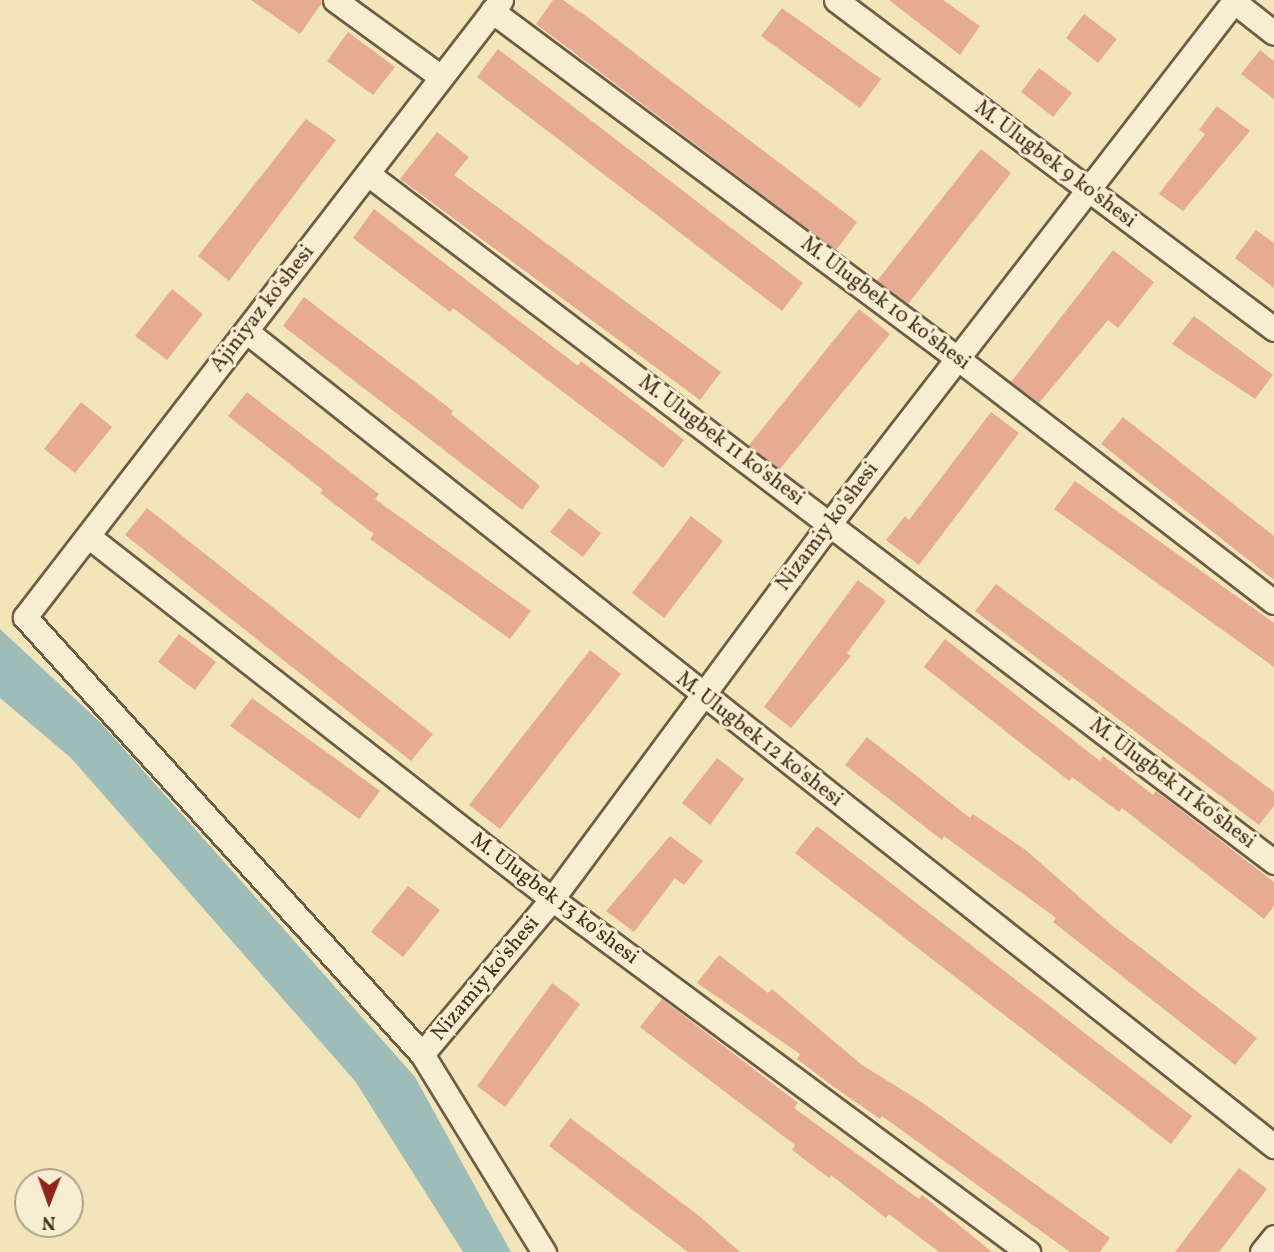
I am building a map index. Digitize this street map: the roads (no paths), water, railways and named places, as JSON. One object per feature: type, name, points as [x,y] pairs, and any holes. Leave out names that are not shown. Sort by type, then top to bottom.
[{"type":"street","points":[[335,0],[442,77]]},
{"type":"street","name":"M. Ulugbek 9 ko'shesi","points":[[836,0],[1274,329]]},
{"type":"street","points":[[1233,0],[1274,33]]},
{"type":"street","name":"Nizamiy ko'shesi","points":[[422,1054],[552,899],[830,523],[1233,0]]},
{"type":"street","name":"Ajiniyaz ko'shesi","points":[[422,1054],[25,617],[497,6]]},
{"type":"street","name":"M. Ulugbek 10 ko'shesi","points":[[497,6],[1274,602]]},
{"type":"street","name":"M. Ulugbek 11 ko'shesi","points":[[368,173],[1274,862]]},
{"type":"street","name":"M. Ulugbek 12 ko'shesi","points":[[246,331],[702,696],[1274,1146]]},
{"type":"street","name":"M. Ulugbek 13 ko'shesi","points":[[88,536],[552,899],[1028,1252]]},
{"type":"street","points":[[422,1054],[544,1252]]},
{"type":"street","points":[[1262,1252],[1274,1237]]},
{"type":"water","points":[[0,629],[100,722],[415,1077],[511,1252],[463,1252],[355,1081],[71,758],[0,698]]}]
